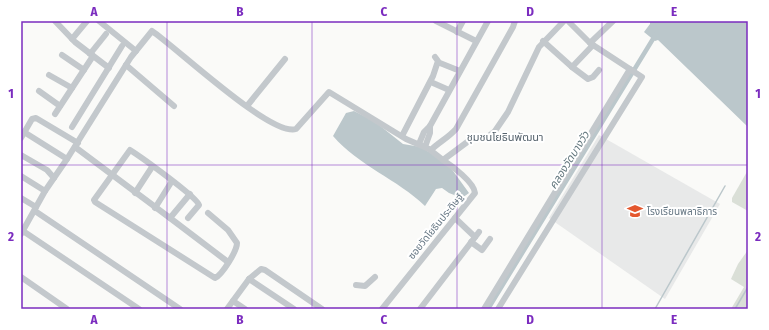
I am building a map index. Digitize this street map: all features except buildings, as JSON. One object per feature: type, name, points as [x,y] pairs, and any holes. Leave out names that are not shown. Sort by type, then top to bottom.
[{"type":"street","points":[[72,39],[87,21]]},
{"type":"street","points":[[98,21],[136,51]]},
{"type":"street","points":[[437,21],[476,41]]},
{"type":"street","points":[[457,32],[463,21]]},
{"type":"street","points":[[422,146],[430,133],[430,126],[449,90],[488,21]]},
{"type":"street","points":[[433,151],[439,142],[456,129],[515,21]]},
{"type":"street","points":[[139,309],[22,232],[24,223],[36,209],[45,191],[68,159],[136,51],[152,31],[247,106],[284,129],[294,130],[329,92],[402,136],[433,151],[443,160],[474,137],[487,137],[495,131],[504,119],[531,61],[543,41],[564,21]]},
{"type":"street","points":[[498,309],[642,76],[591,44],[568,21]]},
{"type":"street","points":[[572,67],[613,21]]},
{"type":"street","points":[[56,22],[72,39],[108,68]]},
{"type":"street","points":[[55,114],[106,34]]},
{"type":"street","points":[[543,41],[588,79],[593,77],[599,70]]},
{"type":"street","points":[[72,127],[122,46]]},
{"type":"street","points":[[62,55],[84,70]]},
{"type":"street","points":[[402,136],[433,76],[438,61],[435,57]]},
{"type":"street","points":[[247,106],[285,59]]},
{"type":"street","points":[[440,63],[460,71]]},
{"type":"street","points":[[126,66],[174,106]]},
{"type":"street","points":[[484,309],[634,72]]},
{"type":"street","points":[[49,74],[72,88]]},
{"type":"street","points":[[433,83],[449,90]]},
{"type":"street","points":[[39,91],[60,106]]},
{"type":"street","points":[[68,159],[23,135],[32,119],[38,118],[76,145],[135,193],[228,262]]},
{"type":"street","points":[[188,218],[199,205],[190,194],[130,150],[95,198],[95,202],[214,277],[218,276],[228,262],[236,248],[237,241],[228,230],[208,213]]},
{"type":"street","points":[[21,155],[47,170],[54,178]]},
{"type":"street","name":"ซอยวัดโยธินประดิษฐ์","points":[[382,309],[455,218],[475,190],[459,172],[443,160]]},
{"type":"street","points":[[135,193],[152,167]]},
{"type":"street","points":[[21,176],[45,191]]},
{"type":"street","points":[[155,208],[172,181]]},
{"type":"street","points":[[170,218],[190,194]]},
{"type":"street","points":[[21,198],[180,309]]},
{"type":"street","points":[[420,309],[477,234],[455,218]]},
{"type":"street","points":[[471,242],[482,250],[490,239]]},
{"type":"street","points":[[227,309],[249,279],[258,270],[266,270],[322,309]]},
{"type":"street","points":[[21,277],[67,309]]},
{"type":"street","points":[[356,285],[365,286],[374,277]]},
{"type":"street","points":[[249,279],[294,309]]},
{"type":"street","points":[[233,301],[245,309]]},
{"type":"shaded area","points":[[650,21],[748,21],[748,127],[658,40],[655,41],[644,32],[650,24]]},
{"type":"shaded area","points":[[354,111],[374,121],[403,144],[421,147],[448,164],[469,193],[462,198],[449,193],[442,188],[436,189],[425,206],[414,196],[354,156],[333,136],[346,113]]},
{"type":"shaded area","name":"โรงเรียนพลาธิการ","points":[[599,135],[720,204],[665,299],[549,218]]},
{"type":"shaded area","points":[[748,170],[748,211],[732,202],[732,198]]},
{"type":"shaded area","points":[[748,250],[748,309],[731,309],[744,287],[731,279],[738,264]]},
{"type":"waterway","name":"คลองวัดบางวัว","points":[[488,309],[656,34]]},
{"type":"waterway","points":[[655,309],[725,186]]},
{"type":"waterway","points":[[735,309],[748,287]]},
{"type":"place","name":"โรงเรียนพลาธิการ","points":[[635,211]]},
{"type":"district","name":"ชุมชนโยธินพัฒนา","points":[[505,137]]}]
